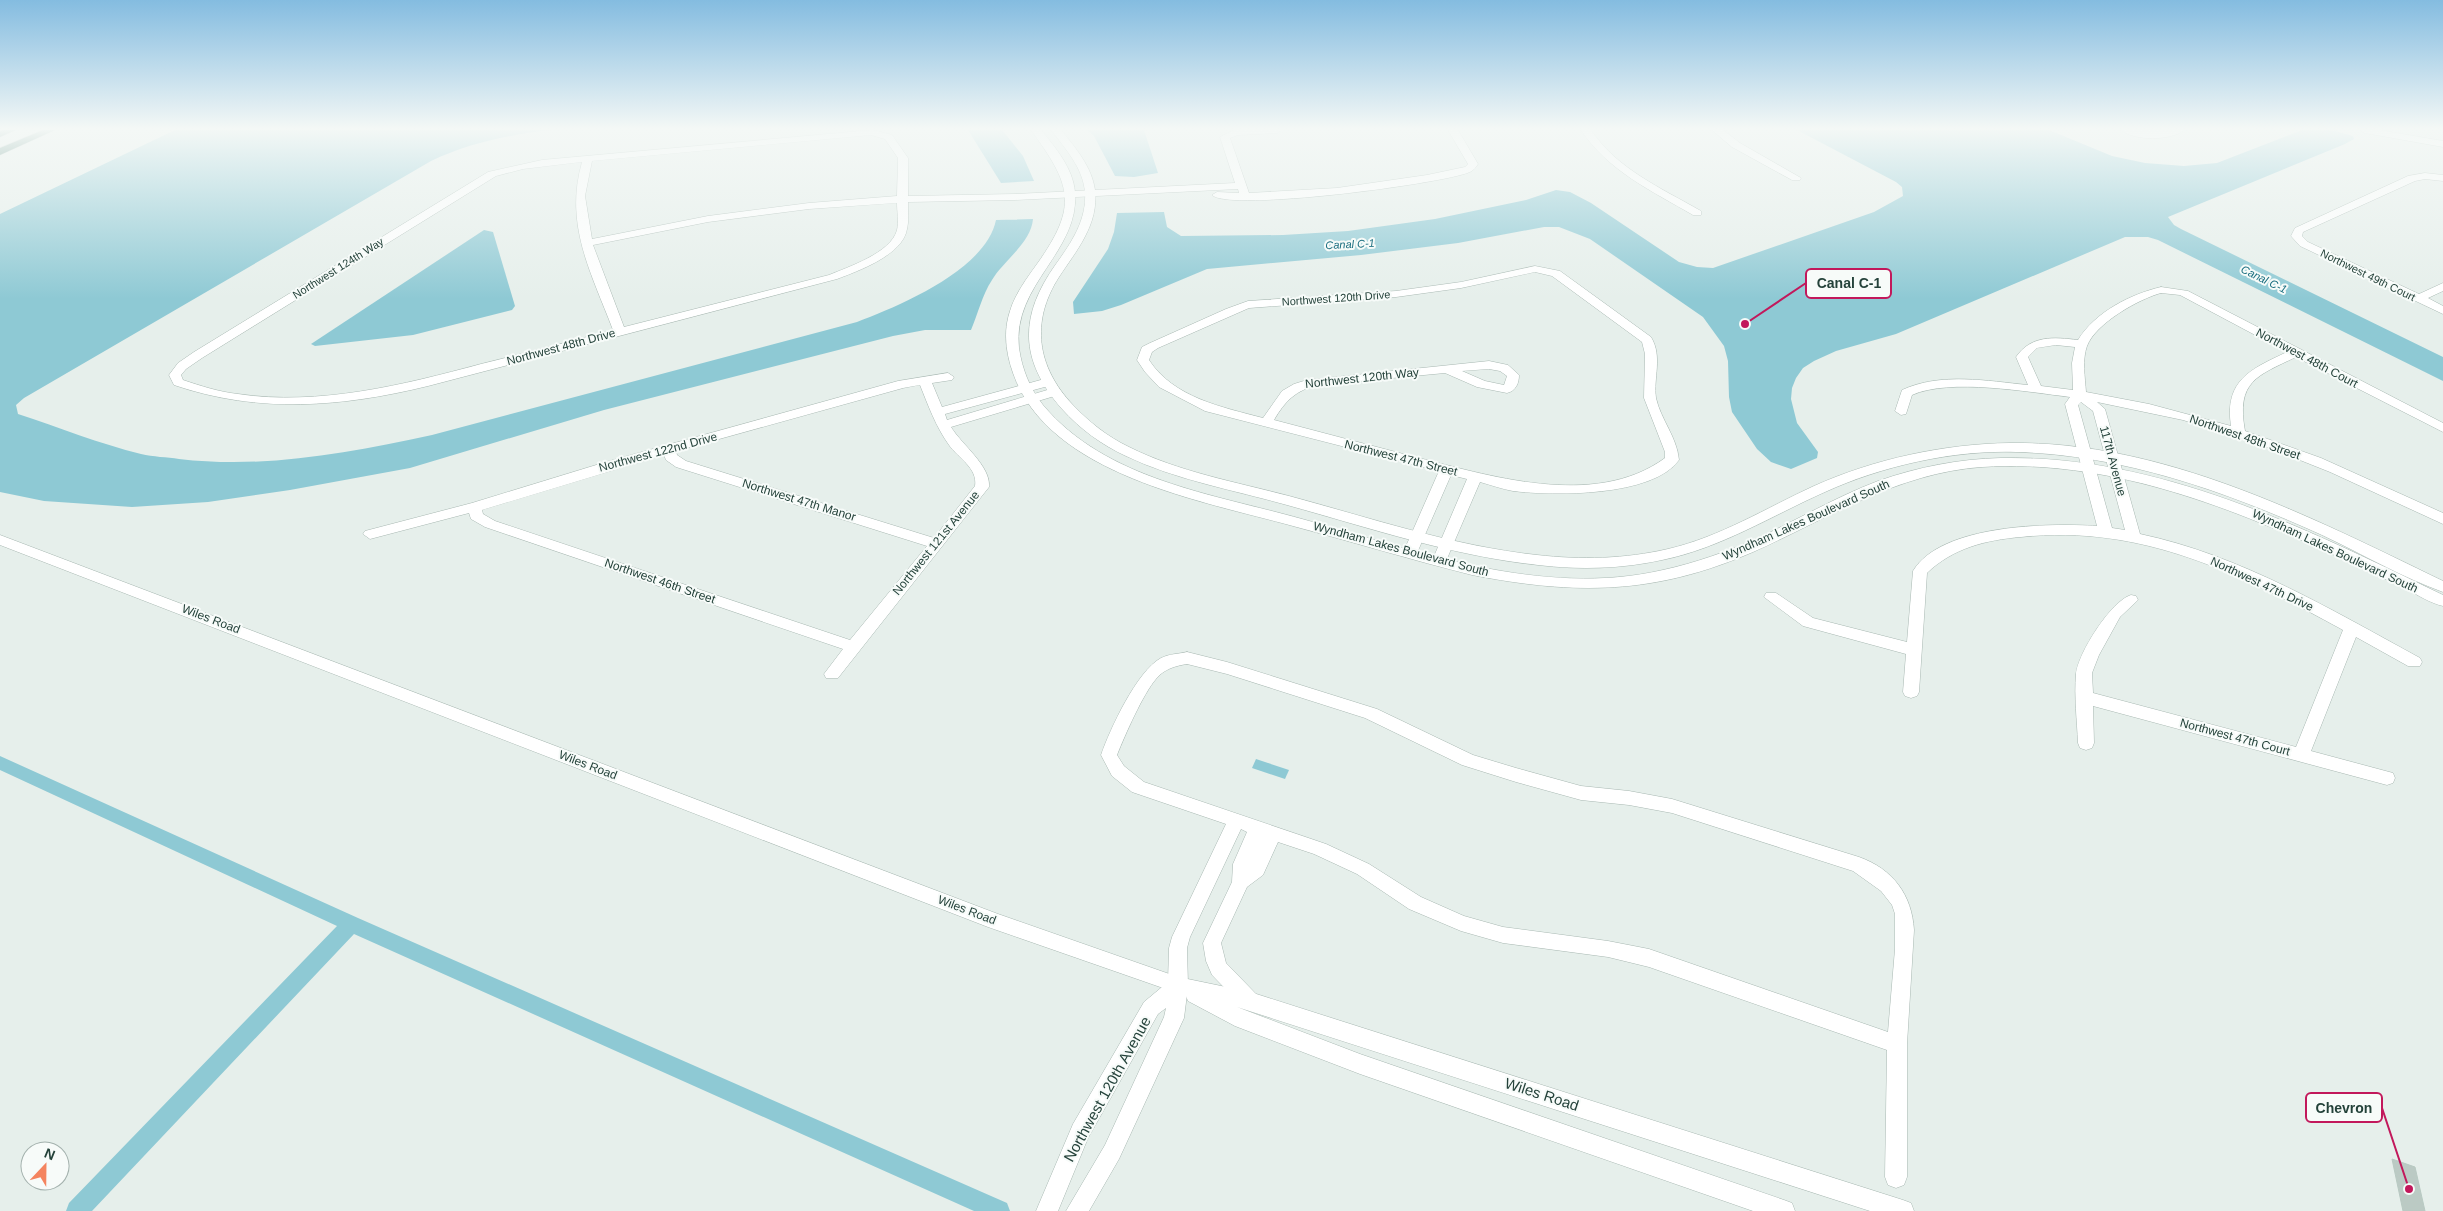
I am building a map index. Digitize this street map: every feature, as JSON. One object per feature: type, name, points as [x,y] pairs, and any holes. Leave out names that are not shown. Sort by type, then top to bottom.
[{"type":"street","name":"Northwest 124th Way","points":[[175,375],[182,366],[206,350],[470,187]]},
{"type":"street","points":[[582,187],[580,194],[581,216],[588,243],[620,332]]},
{"type":"street","name":"Northwest 48th Drive","points":[[175,375],[178,382],[190,387],[255,400],[307,400],[359,396],[424,383],[833,277],[864,266],[897,242],[902,232],[903,187]]},
{"type":"street","points":[[1067,187],[1070,198]]},
{"type":"street","name":"Wyndham Lakes Boulevard South","points":[[1086,187],[1089,197],[1086,223],[1080,239],[1049,282],[1038,305],[1033,329],[1034,345],[1039,364],[1051,387],[1068,409],[1100,436],[1150,462],[1417,536],[1503,557],[1553,562],[1603,563],[1633,560],[1668,553],[1716,539],[1859,473],[1944,452],[2000,448],[2084,453],[2111,457],[2184,475],[2276,508],[2443,587]]},
{"type":"street","points":[[588,243],[708,219],[761,211],[904,199],[1014,206],[1070,198],[1234,187]]},
{"type":"street","points":[[1241,187],[1245,197]]},
{"type":"street","points":[[1089,197],[1207,194],[1245,197],[1370,187]]},
{"type":"street","points":[[1653,187],[1697,213]]},
{"type":"street","name":"Northwest 49th Court","points":[[2393,187],[2299,230],[2296,236],[2304,244],[2443,310]]},
{"type":"street","name":"Wyndham Lakes Boulevard South","points":[[1070,198],[1059,238],[1027,284],[1014,316],[1011,345],[1028,393],[1050,420],[1084,447],[1120,468],[1173,488],[1439,561],[1487,572],[1540,580],[1585,583],[1643,580],[1695,568],[1748,549],[1875,488],[1904,477],[1958,466],[1984,463],[2036,463],[2087,467],[2116,472],[2188,490],[2267,518],[2443,602]]},
{"type":"street","name":"Northwest 120th Drive","points":[[1143,360],[1146,350],[1159,342],[1180,336],[1226,311],[1248,305],[1396,294],[1461,285],[1535,270],[1545,270],[1556,273],[1647,340],[1652,350],[1650,396],[1656,418],[1673,452],[1672,460]]},
{"type":"street","points":[[2418,299],[2443,286]]},
{"type":"street","name":"Northwest 48th Court","points":[[2082,344],[2092,330],[2127,304],[2159,290],[2184,293],[2443,428]]},
{"type":"street","points":[[2036,388],[2026,369],[2022,356],[2026,348],[2039,342],[2057,341],[2082,344]]},
{"type":"street","name":"117th Avenue","points":[[2082,344],[2078,369],[2080,395],[2099,409],[2133,535]]},
{"type":"street","points":[[2238,432],[2236,397],[2242,386],[2257,374],[2296,352]]},
{"type":"street","name":"Northwest 47th Street","points":[[1143,360],[1150,372],[1167,387],[1210,408],[1512,486],[1562,490],[1605,487],[1642,477],[1665,467],[1672,460]]},
{"type":"street","name":"Northwest 120th Way","points":[[1266,423],[1281,398],[1298,385],[1447,369]]},
{"type":"street","name":"Northwest 122nd Drive","points":[[370,534],[475,507],[611,465],[902,384],[948,377]]},
{"type":"street","name":"Northwest 121st Avenue","points":[[832,674],[935,543],[982,487],[983,479],[979,470],[954,443],[940,419],[924,380]]},
{"type":"street","name":"Northwest 48th Street","points":[[1901,411],[1906,393],[1915,388],[1948,385],[2036,388],[2139,405],[2238,432],[2322,464],[2443,519]]},
{"type":"street","points":[[940,419],[1051,387]]},
{"type":"street","name":"117th Avenue","points":[[2080,395],[2071,404],[2106,532]]},
{"type":"street","name":"Northwest 47th Manor","points":[[669,450],[671,457],[681,464],[935,543]]},
{"type":"street","points":[[1410,553],[1446,470]]},
{"type":"street","points":[[1439,561],[1475,477]]},
{"type":"street","name":"Northwest 46th Street","points":[[475,507],[476,516],[490,524],[853,647]]},
{"type":"street","name":"Northwest 47th Drive","points":[[1911,692],[1920,571],[1930,560],[1956,546],[1990,536],[2032,528],[2133,535],[2168,544],[2225,564],[2287,593],[2414,662]]},
{"type":"street","name":"Wiles Road","points":[[0,540],[995,921],[1178,986],[1250,1001],[1903,1211]]},
{"type":"street","points":[[1771,597],[1808,622],[1914,650]]},
{"type":"street","points":[[2086,743],[2084,673],[2091,655],[2115,613],[2132,600]]},
{"type":"street","points":[[2302,754],[2352,628]]},
{"type":"street","points":[[1896,1177],[1897,1044],[1905,925],[1901,904],[1885,882],[1859,865],[1672,806],[1629,798],[1580,793],[1492,768],[1468,760],[1371,713],[1227,668],[1187,658],[1167,662],[1151,674],[1116,736],[1110,755],[1118,771],[1138,787],[1320,849],[1363,870],[1415,904],[1461,923],[1503,935],[1608,949],[1649,958],[1897,1044]]},
{"type":"street","name":"Northwest 47th Court","points":[[2084,697],[2387,778]]},
{"type":"street","points":[[1178,986],[1178,953],[1181,937],[1237,820]]},
{"type":"street","points":[[1250,1001],[1218,970],[1211,953],[1215,934],[1241,882],[1242,864],[1245,856],[1266,830]]},
{"type":"street","points":[[1241,882],[1256,870],[1266,830]]},
{"type":"street","points":[[1223,849],[1245,856]]},
{"type":"street","name":"Wiles Road","points":[[1178,986],[1242,1020],[1360,1064],[1784,1211]]},
{"type":"street","name":"Northwest 120th Avenue","points":[[1047,1211],[1080,1131],[1151,1008],[1178,986]]},
{"type":"street","name":"Northwest 120th Avenue","points":[[1077,1211],[1112,1152],[1174,1018],[1178,986]]},
{"type":"water","points":[[57,187],[387,187],[24,398],[16,405],[18,414],[126,450],[150,456],[211,462],[275,461],[306,458],[401,442],[857,322],[917,296],[959,270],[976,255],[989,238],[996,220],[1033,219],[1031,228],[1022,244],[997,273],[989,286],[971,330],[925,330],[893,336],[604,410],[410,468],[290,490],[208,502],[132,507],[44,501],[0,492],[0,214]]},
{"type":"water","points":[[1902,187],[2242,187],[2168,217],[2174,225],[2181,229],[2443,357],[2443,381],[2158,240],[2148,237],[2125,237],[1896,334],[1836,351],[1803,368],[1792,388],[1791,399],[1797,423],[1818,452],[1817,458],[1791,469],[1771,462],[1757,449],[1732,412],[1729,397],[1728,361],[1724,346],[1703,317],[1590,239],[1559,227],[1544,227],[1458,243],[1361,255],[1207,269],[1121,305],[1102,311],[1074,314],[1073,302],[1108,249],[1114,232],[1117,213],[1164,212],[1167,227],[1181,236],[1283,235],[1348,231],[1435,219],[1526,200],[1556,190],[1570,192],[1591,203],[1679,262],[1697,267],[1713,268],[1874,212],[1903,196]]},
{"type":"water","points":[[484,230],[493,232],[515,306],[512,310],[413,335],[315,346],[311,344]]},
{"type":"water","points":[[1256,759],[1289,770],[1285,779],[1252,768]]},
{"type":"building","points":[[2392,1159],[2415,1167],[2425,1211],[2403,1211]]},
{"type":"waterway","points":[[0,763],[351,924]]},
{"type":"waterway","points":[[77,1211],[351,924]]},
{"type":"waterway","points":[[351,924],[999,1211]]},
{"type":"place","name":"Canal C-1","points":[[1745,324]]},
{"type":"place","name":"Chevron","points":[[2409,1189]]}]
